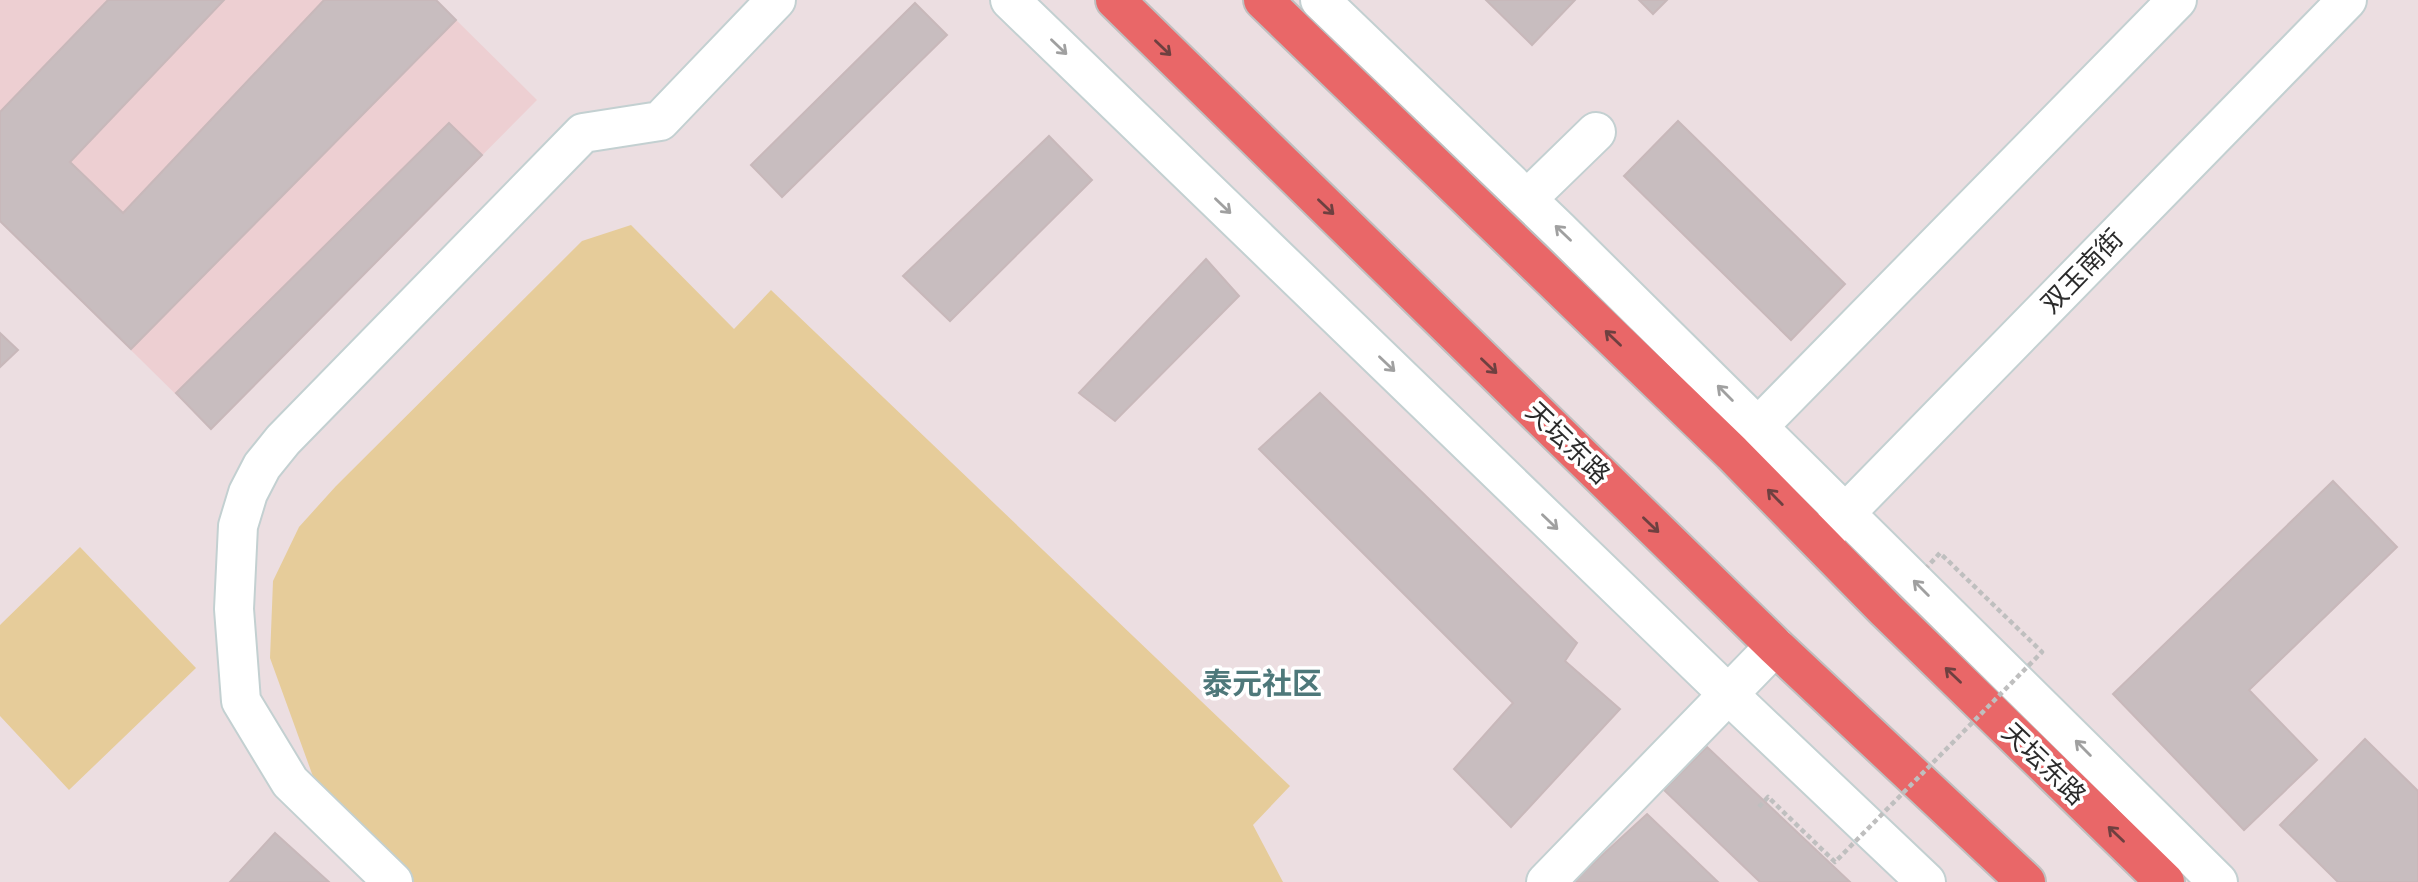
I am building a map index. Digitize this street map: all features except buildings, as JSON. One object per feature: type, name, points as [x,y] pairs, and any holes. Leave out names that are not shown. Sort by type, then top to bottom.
[{"type":"main road","name":"天坛东路","points":[[1115,0],[1775,646],[2026,882]]},
{"type":"main road","name":"天坛东路","points":[[1263,0],[1732,453],[2165,882]]},
{"type":"street","points":[[393,882],[289,782],[241,701],[234,609],[238,526],[248,494],[262,466],[283,440],[583,133],[660,121],[776,0]]},
{"type":"street","points":[[1010,0],[1926,882]]},
{"type":"street","points":[[1320,0],[1527,199],[2218,882]]},
{"type":"street","points":[[1732,453],[2177,0]]},
{"type":"street","name":"双玉南街","points":[[1818,541],[2347,0]]},
{"type":"street","points":[[1527,199],[1596,132]]},
{"type":"street","points":[[1546,882],[1775,646]]},
{"type":"path","points":[[1759,807],[1768,797],[1835,862],[2042,652],[1940,553],[1927,566]]},
{"type":"shaded area","points":[[0,0],[436,0],[537,100],[211,429],[0,221]]},
{"type":"shaded area","points":[[631,225],[734,329],[771,290],[1290,786],[1253,825],[1283,882],[411,882],[319,793],[270,658],[273,581],[299,527],[336,486],[582,241]]},
{"type":"shaded area","points":[[80,547],[196,668],[69,790],[0,716],[0,625]]},
{"type":"district","name":"泰元社区","points":[[1262,684]]}]
